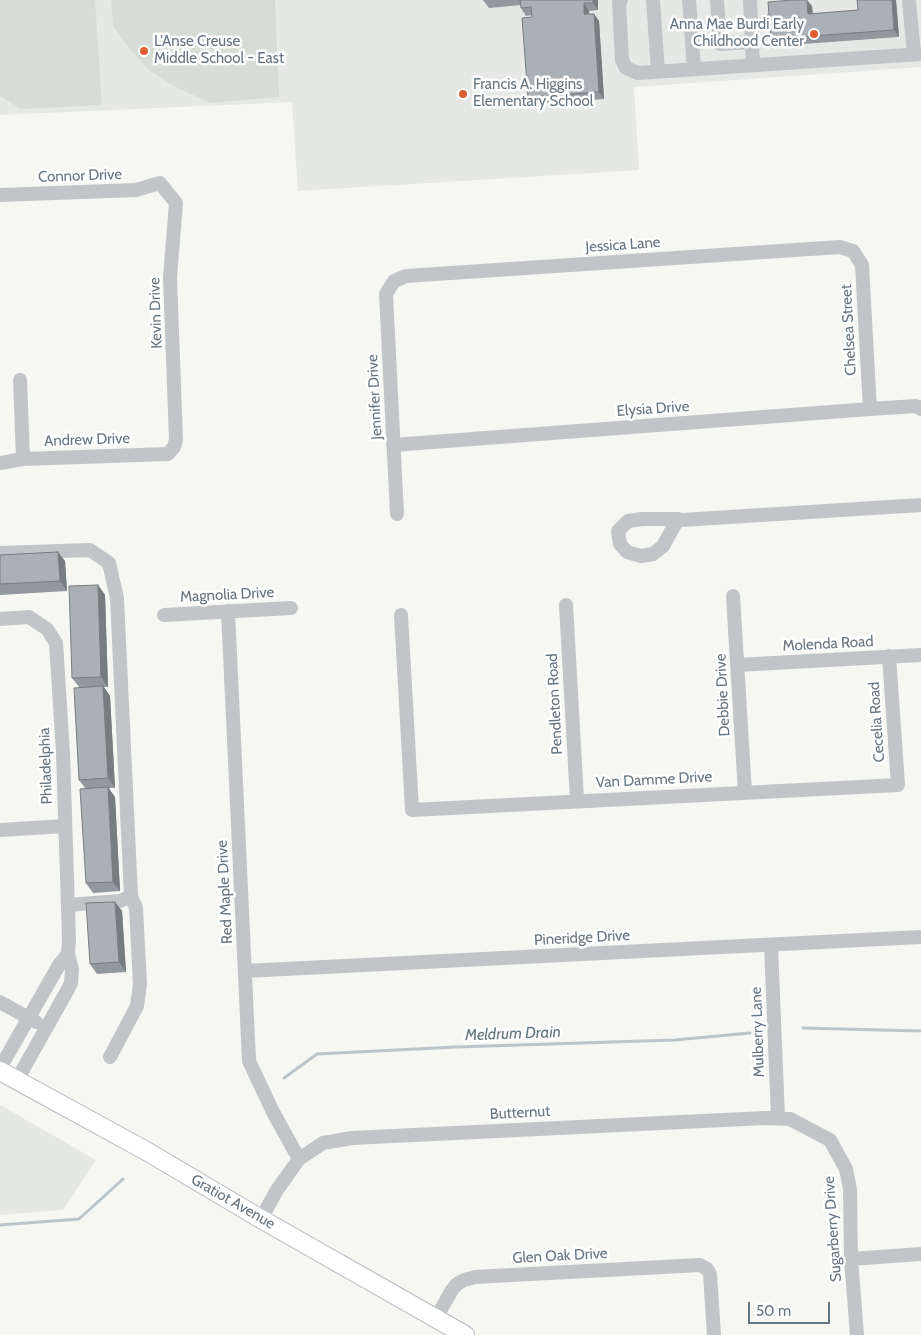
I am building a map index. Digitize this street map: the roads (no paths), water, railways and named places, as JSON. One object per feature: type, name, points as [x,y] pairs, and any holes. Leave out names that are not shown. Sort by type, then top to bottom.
[{"type":"main road","name":"Gratiot Avenue","points":[[0,1069],[465,1335]]},
{"type":"street","points":[[621,0],[619,3],[622,60],[626,68],[638,73],[917,54],[909,0]]},
{"type":"street","points":[[653,0],[658,71]]},
{"type":"street","points":[[689,0],[694,69]]},
{"type":"street","points":[[717,0],[720,44],[752,42]]},
{"type":"street","points":[[750,0],[753,65]]},
{"type":"street","name":"Connor Drive","points":[[0,195],[136,190],[160,183]]},
{"type":"street","name":"Kevin Drive","points":[[160,183],[176,203],[170,277],[176,440],[174,447]]},
{"type":"street","name":"Jessica Lane","points":[[394,281],[406,276],[840,247],[854,251]]},
{"type":"street","name":"Chelsea Street","points":[[854,251],[862,265],[870,409]]},
{"type":"street","name":"Jennifer Drive","points":[[394,281],[386,294],[397,514]]},
{"type":"street","points":[[20,380],[23,459]]},
{"type":"street","name":"Elysia Drive","points":[[393,445],[919,405]]},
{"type":"street","name":"Andrew Drive","points":[[0,463],[23,459],[168,454],[174,447]]},
{"type":"street","points":[[678,520],[921,505]]},
{"type":"street","points":[[0,553],[90,550],[109,563],[117,598],[131,896],[136,908],[139,991],[137,1006],[110,1057]]},
{"type":"street","name":"Debbie Drive","points":[[733,596],[745,793]]},
{"type":"street","name":"Pendleton Road","points":[[566,605],[577,800]]},
{"type":"street","name":"Magnolia Drive","points":[[164,615],[291,608]]},
{"type":"street","name":"Red Maple Drive","points":[[228,612],[249,1061],[272,1112],[299,1159]]},
{"type":"street","name":"Van Damme Drive","points":[[401,615],[412,810],[577,800],[898,785]]},
{"type":"street","name":"Philadelphia","points":[[0,619],[29,617],[47,629],[56,643],[70,939],[68,954],[72,969],[71,983],[17,1080]]},
{"type":"street","name":"Molenda Road","points":[[737,665],[921,655]]},
{"type":"street","name":"Cecelia Road","points":[[889,656],[898,785]]},
{"type":"street","points":[[0,830],[65,826]]},
{"type":"street","points":[[68,905],[120,901],[131,896]]},
{"type":"street","name":"Pineridge Drive","points":[[245,971],[921,937]]},
{"type":"street","name":"Mulberry Lane","points":[[771,945],[778,1118]]},
{"type":"street","points":[[0,1069],[58,965],[68,954]]},
{"type":"street","points":[[0,1002],[47,1028]]},
{"type":"street","name":"Butternut","points":[[261,1219],[277,1190],[299,1159],[322,1143],[352,1138],[778,1118],[790,1119],[816,1133]]},
{"type":"street","name":"Sugarberry Drive","points":[[816,1133],[830,1140],[846,1169],[850,1189],[851,1259],[857,1335]]},
{"type":"street","points":[[851,1259],[921,1254]]},
{"type":"street","name":"Glen Oak Drive","points":[[436,1318],[457,1284],[475,1277],[700,1265],[707,1268],[710,1274],[714,1335]]},
{"type":"waterway","name":"Meldrum Drain","points":[[803,1028],[921,1031]]},
{"type":"waterway","name":"Meldrum Drain","points":[[284,1078],[317,1054],[456,1047],[675,1040],[750,1033]]},
{"type":"waterway","name":"Meldrum Drain","points":[[0,1225],[79,1219],[123,1179]]},
{"type":"place","name":"Anna Mae Burdi Early Childhood Center","points":[[814,34]]},
{"type":"place","name":"L'Anse Creuse Middle School - East","points":[[144,51]]},
{"type":"place","name":"Francis A. Higgins Elementary School","points":[[463,94]]}]
